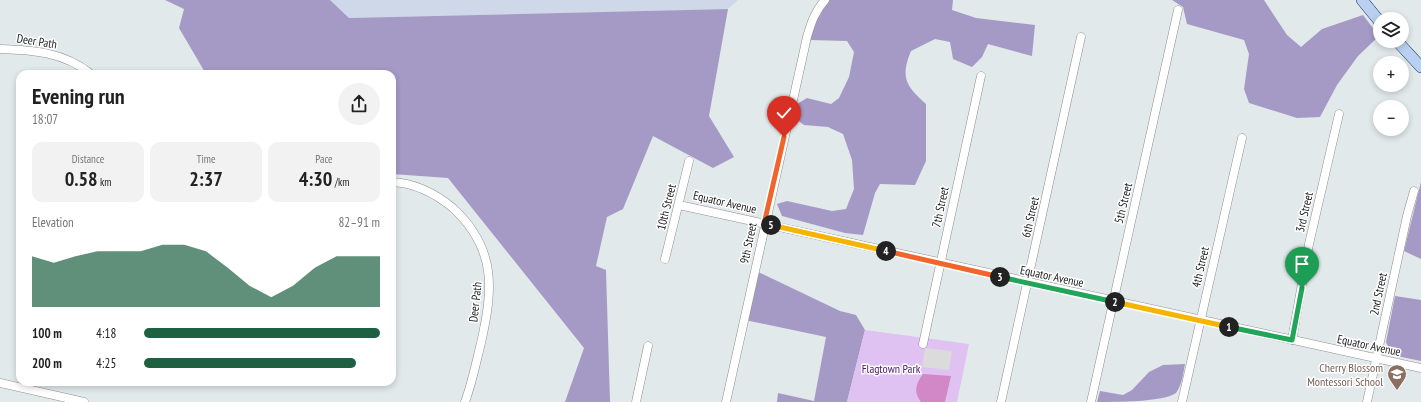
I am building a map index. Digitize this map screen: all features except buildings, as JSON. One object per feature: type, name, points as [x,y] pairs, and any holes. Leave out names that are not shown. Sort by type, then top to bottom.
[{"type":"street","name":"9th Street","points":[[726,402],[764,224],[811,22],[825,0]]},
{"type":"street","points":[[1362,0],[1373,13]]},
{"type":"street","name":"5th Street","points":[[1091,402],[1178,10]]},
{"type":"street","name":"6th Street","points":[[1001,402],[1027,283],[1040,233],[1081,37]]},
{"type":"street","points":[[1403,48],[1421,67]]},
{"type":"street","name":"Deer Path","points":[[0,49],[49,53],[66,58],[85,70]]},
{"type":"street","name":"7th Street","points":[[923,344],[980,76]]},
{"type":"street","name":"3rd Street","points":[[1292,340],[1310,244],[1339,114]]},
{"type":"street","name":"4th Street","points":[[1182,402],[1242,138]]},
{"type":"street","name":"10th Street","points":[[665,259],[689,161]]},
{"type":"street","name":"Deer Path","points":[[396,183],[424,190],[448,204],[470,226],[483,251],[489,275],[489,303],[472,384],[465,402]]},
{"type":"street","name":"2nd Street","points":[[1367,402],[1406,216],[1414,191]]},
{"type":"street","name":"Equator Avenue","points":[[679,205],[1027,283],[1421,368]]},
{"type":"street","points":[[636,402],[648,346]]},
{"type":"street","points":[[0,383],[84,402]]},
{"type":"shaded area","points":[[165,0],[330,0],[349,18],[728,9],[709,116],[734,157],[713,168],[653,136],[623,209],[607,217],[596,266],[606,270],[610,402],[565,402],[584,348],[448,178],[396,174],[396,70],[204,70],[179,28],[184,9]]},
{"type":"shaded area","points":[[330,0],[738,0],[728,9],[348,18]]},
{"type":"shaded area","points":[[828,0],[953,0],[952,10],[976,18],[1035,25],[1032,56],[988,44],[982,57],[972,67],[953,59],[950,42],[935,39],[911,51],[906,68],[906,75],[907,81],[914,92],[926,104],[926,161],[915,185],[880,184],[875,193],[863,235],[845,233],[782,216],[777,204],[787,201],[832,211],[846,209],[854,189],[852,160],[843,134],[828,127],[804,125],[796,119],[797,104],[807,98],[831,104],[839,98],[849,77],[854,52],[847,41],[809,40],[813,22]]},
{"type":"shaded area","points":[[1172,0],[1264,0],[1287,35],[1301,47],[1322,29],[1363,15],[1373,28],[1373,42],[1358,56],[1337,85],[1320,117],[1297,118],[1249,103],[1244,89],[1249,54],[1244,40],[1187,24],[1183,7]]},
{"type":"shaded area","points":[[1421,182],[1421,259],[1404,251]]},
{"type":"shaded area","points":[[754,270],[840,311],[856,315],[865,330],[847,402],[777,402],[778,393],[814,401],[826,337],[745,320]]},
{"type":"shaded area","points":[[1395,296],[1421,300],[1421,361],[1392,355],[1386,342]]},
{"type":"shaded area","points":[[925,348],[952,351],[949,370],[922,367]]},
{"type":"shaded area","points":[[1185,364],[1180,386],[1176,393],[1170,396],[1139,401],[1097,402],[1100,391],[1123,395],[1132,390],[1149,372],[1163,365]]},
{"type":"shaded area","points":[[923,374],[951,376],[945,402],[921,402],[916,388]]},
{"type":"green space","name":"Flagtown Park","points":[[865,330],[969,344],[957,402],[847,402]]},
{"type":"place","name":"Cherry Blossom Montessori School","points":[[1397,391]]},
{"type":"route","points":[[784,137],[764,224],[1292,340],[1302,288]]}]
